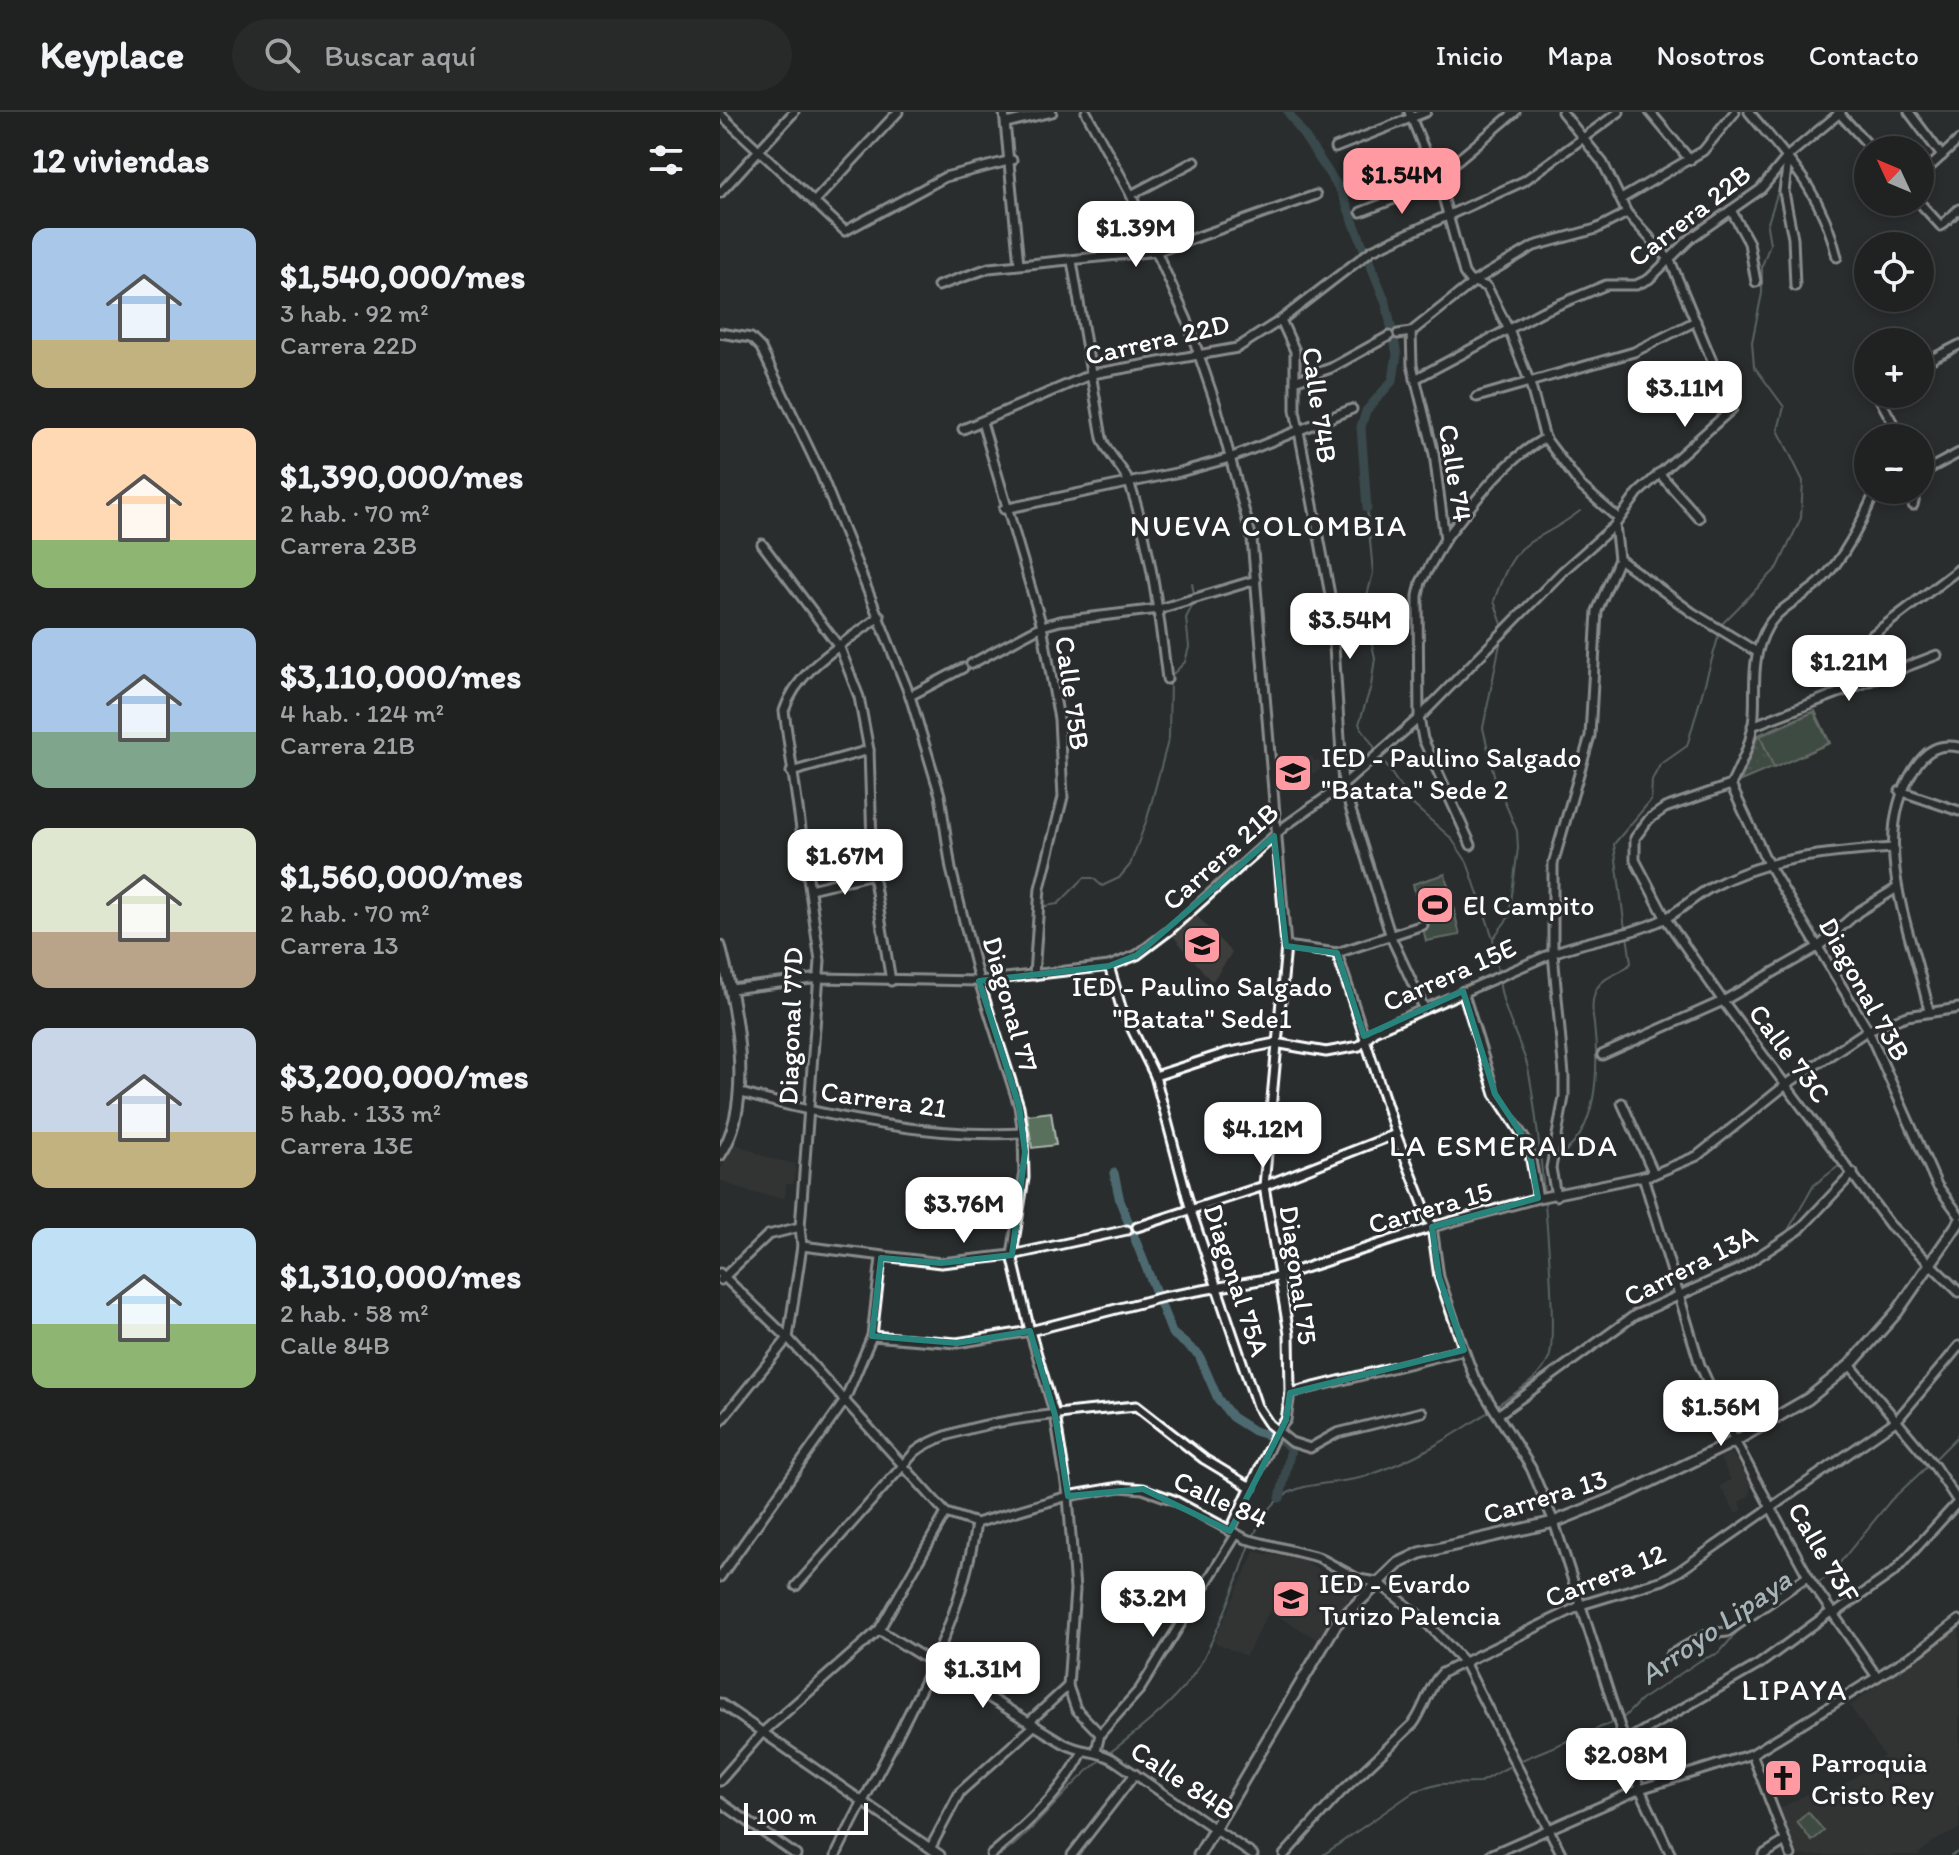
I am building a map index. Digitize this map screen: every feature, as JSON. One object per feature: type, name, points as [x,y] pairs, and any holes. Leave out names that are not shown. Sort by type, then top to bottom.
[{"type":"street","points":[[720,193],[794,112]]},
{"type":"street","points":[[814,202],[896,112]]},
{"type":"street","points":[[1004,112],[1012,160],[1019,264]]},
{"type":"street","points":[[1006,123],[1052,112]]},
{"type":"street","name":"Diagonal 75","points":[[1086,112],[1158,251],[1200,354],[1252,539],[1274,836],[1286,946],[1264,1186],[1289,1334],[1290,1393],[1286,1420],[1275,1435],[1233,1533],[1140,1689],[1100,1734]]},
{"type":"street","points":[[1335,148],[1393,122],[1426,112]]},
{"type":"street","points":[[1361,212],[1417,190],[1435,179],[1515,112]]},
{"type":"street","points":[[1477,397],[1634,352],[1696,321],[1670,260],[1627,213],[1603,163],[1562,112]]},
{"type":"street","name":"Carrera 22D","points":[[963,429],[1092,374],[1237,348],[1281,320],[1372,250],[1524,181],[1619,112]]},
{"type":"street","points":[[1650,112],[1690,160]]},
{"type":"street","points":[[1621,199],[1690,160],[1713,141],[1735,112]]},
{"type":"street","points":[[1749,112],[1788,156],[1821,208],[1837,257]]},
{"type":"street","points":[[1840,112],[1861,136]]},
{"type":"street","name":"Carrera 22B","points":[[1415,379],[1541,312],[1606,285],[1643,283],[1691,238],[1766,185],[1788,156],[1840,112]]},
{"type":"street","points":[[1909,112],[1942,156]]},
{"type":"street","points":[[720,114],[845,231],[945,177],[1012,160]]},
{"type":"street","points":[[1411,115],[1448,214],[1464,273],[1487,287],[1509,330],[1530,383],[1545,438],[1581,486],[1617,522],[1619,559],[1597,611],[1590,736],[1553,864],[1553,953],[1564,1097],[1552,1159],[1555,1196]]},
{"type":"street","points":[[1934,163],[1959,140]]},
{"type":"street","points":[[1788,156],[1784,192],[1793,238],[1795,286]]},
{"type":"street","points":[[1131,195],[1195,161]]},
{"type":"street","points":[[938,286],[972,273],[1019,264],[1158,251],[1316,195]]},
{"type":"street","points":[[1932,216],[1941,226],[1959,209]]},
{"type":"street","points":[[1731,210],[1749,243],[1756,282]]},
{"type":"street","points":[[1398,334],[1411,332],[1475,281],[1546,240],[1580,234],[1627,213]]},
{"type":"street","points":[[1072,261],[1102,438],[1106,451],[1129,482],[1159,609],[1167,679]]},
{"type":"street","name":"Calle 74B","points":[[1281,320],[1295,351],[1299,431],[1331,600],[1343,785],[1391,937],[1424,1008]]},
{"type":"street","name":"Carrera 21B","points":[[731,989],[820,978],[979,981],[1109,966],[1137,955],[1170,930],[1274,836],[1343,785],[1419,718],[1563,571],[1617,522],[1638,493],[1732,409],[1696,321]]},
{"type":"street","name":"Calle 74","points":[[1411,332],[1415,379],[1434,454],[1445,539],[1421,582],[1418,596],[1419,718],[1423,739],[1471,845]]},
{"type":"street","name":"Diagonal 77","points":[[720,333],[751,338],[761,348],[821,474],[880,616],[910,696],[940,795],[951,869],[979,981],[1019,1106],[1023,1133],[1024,1178],[1012,1255],[1055,1415],[1068,1496],[1075,1590],[1068,1686]]},
{"type":"street","points":[[1297,380],[1340,364],[1389,336]]},
{"type":"street","points":[[1934,358],[1959,345]]},
{"type":"street","points":[[1004,509],[1230,458],[1352,409]]},
{"type":"street","name":"Calle 75B","points":[[982,422],[1004,509],[1042,626],[1059,719],[1063,797],[1040,888],[1034,975]]},
{"type":"street","points":[[1445,539],[1499,472],[1519,453],[1545,438]]},
{"type":"street","points":[[1934,466],[1959,453]]},
{"type":"street","points":[[1659,473],[1699,518]]},
{"type":"street","points":[[1731,785],[1751,738],[1752,681],[1757,652],[1775,617],[1819,583],[1837,561],[1856,534],[1870,504]]},
{"type":"street","points":[[762,544],[840,648],[859,697],[869,750],[873,874],[891,981]]},
{"type":"street","points":[[1619,559],[1715,627],[1757,652]]},
{"type":"street","points":[[1858,646],[1959,569]]},
{"type":"street","points":[[910,696],[1042,626],[1159,609],[1256,580]]},
{"type":"street","name":"Diagonal 77D","points":[[788,1338],[802,1246],[800,1227],[820,978],[784,711],[791,691],[804,675],[880,616]]},
{"type":"street","points":[[1752,726],[1937,655]]},
{"type":"street","points":[[1929,1011],[1897,888],[1894,848],[1900,791],[1930,750],[1946,745],[1959,747]]},
{"type":"street","points":[[791,772],[869,750]]},
{"type":"street","name":"Calle 73C","points":[[1731,785],[1665,808],[1649,819],[1635,838],[1635,860],[1666,919],[1723,1001],[1890,1225],[1959,1292]]},
{"type":"street","name":"Diagonal 73B","points":[[1731,785],[1768,864],[1868,1030],[1937,1185],[1959,1215]]},
{"type":"street","points":[[1900,791],[1959,811]]},
{"type":"street","name":"Carrera 15E","points":[[1155,1076],[1226,1053],[1275,1043],[1326,1052],[1359,1046],[1369,1034],[1553,953],[1632,932],[1666,919],[1710,888],[1768,864],[1825,852],[1894,848]]},
{"type":"street","points":[[810,889],[873,874]]},
{"type":"street","points":[[1602,1055],[1723,1001],[1818,947],[1858,912],[1897,888]]},
{"type":"street","points":[[1286,946],[1337,953],[1423,925]]},
{"type":"street","points":[[720,946],[731,989],[741,1093],[735,1122],[720,1155]]},
{"type":"street","points":[[1337,953],[1396,1134],[1432,1227],[1439,1277],[1464,1350],[1474,1377],[1531,1468],[1554,1522],[1584,1604],[1640,1789],[1671,1855]]},
{"type":"street","name":"Diagonal 75A","points":[[1109,966],[1121,1007],[1155,1076],[1191,1211],[1257,1406],[1275,1435],[1310,1448],[1337,1433],[1422,1412]]},
{"type":"street","points":[[720,991],[731,989]]},
{"type":"street","points":[[1463,991],[1495,1094],[1528,1144],[1539,1198]]},
{"type":"street","name":"Carrera 15","points":[[872,1336],[957,1343],[1030,1331],[1218,1285],[1277,1277],[1432,1227],[1539,1198],[1654,1174],[1697,1156],[1787,1084],[1868,1030],[1929,1011],[1959,1008]]},
{"type":"street","name":"Carrera 21","points":[[741,1093],[809,1112],[982,1135],[1023,1133]]},
{"type":"street","points":[[1622,1103],[1654,1174]]},
{"type":"street","points":[[1137,1227],[1264,1186],[1396,1134]]},
{"type":"street","name":"Carrera 13A","points":[[1496,1410],[1635,1315],[1739,1269],[1799,1230],[1853,1173]]},
{"type":"street","name":"Calle 73F","points":[[1643,1176],[1700,1365],[1735,1441],[1811,1582],[1877,1677]]},
{"type":"street","name":"Carrera 13","points":[[1199,1855],[1336,1624],[1399,1563],[1420,1553],[1554,1522],[1627,1493],[1735,1441],[1808,1399],[1850,1365],[1897,1312],[1959,1222]]},
{"type":"street","points":[[800,1227],[768,1235],[721,1277],[788,1338],[946,1513],[976,1523],[970,1568],[933,1660],[836,1855]]},
{"type":"street","points":[[802,1246],[941,1263],[1012,1255],[1127,1230]]},
{"type":"street","points":[[720,1577],[844,1402],[872,1336],[881,1258]]},
{"type":"street","points":[[720,1422],[788,1338]]},
{"type":"street","name":"Carrera 12","points":[[1284,1855],[1341,1792],[1413,1724],[1423,1711],[1434,1681],[1464,1662],[1584,1604],[1663,1580],[1897,1420],[1959,1346]]},
{"type":"street","points":[[1290,1393],[1464,1350]]},
{"type":"street","points":[[1624,1742],[1758,1665],[1895,1571],[1959,1502],[1932,1463],[1850,1365]]},
{"type":"street","points":[[796,1586],[902,1466],[930,1439],[937,1437],[1055,1415],[1136,1406],[1204,1459],[1252,1488]]},
{"type":"street","name":"Calle 84","points":[[976,1523],[1068,1496],[1120,1487],[1143,1489],[1174,1500],[1255,1543],[1318,1557],[1358,1579],[1378,1582],[1422,1618],[1464,1662],[1546,1830],[1562,1855]]},
{"type":"street","points":[[720,1781],[762,1733],[879,1630],[946,1513]]},
{"type":"street","points":[[1670,1655],[1700,1637],[1727,1632],[1811,1582]]},
{"type":"street","points":[[1490,1855],[1640,1789],[1752,1754],[1877,1677],[1958,1622]]},
{"type":"street","points":[[879,1630],[1082,1753],[1050,1797],[991,1855]]},
{"type":"street","points":[[931,1847],[960,1792],[1068,1686],[1076,1709],[1100,1734],[1098,1752]]},
{"type":"street","points":[[720,1703],[940,1855]]},
{"type":"street","name":"Calle 84B","points":[[1082,1753],[1098,1752],[1114,1760],[1253,1855]]},
{"type":"street","points":[[1752,1754],[1791,1855]]},
{"type":"street","points":[[1072,1855],[1135,1774]]},
{"type":"street","points":[[720,1802],[796,1855]]},
{"type":"street","points":[[1763,1855],[1785,1841]]},
{"type":"highlighted area","points":[[1274,836],[1286,946],[1337,953],[1364,1036],[1463,991],[1495,1094],[1528,1144],[1538,1198],[1432,1227],[1439,1277],[1464,1350],[1290,1393],[1286,1420],[1230,1531],[1143,1489],[1068,1496],[1055,1415],[1030,1331],[957,1343],[872,1336],[881,1258],[941,1263],[1012,1255],[1025,1152],[1019,1106],[979,981],[1109,966],[1137,955]]},
{"type":"shaded area","name":"IED - Paulino Salgado \"Batata\" Sede 2","points":[[1312,756],[1314,761],[1319,760],[1322,769],[1299,780],[1299,785],[1275,790],[1273,771],[1304,764],[1304,759]]},
{"type":"shaded area","name":"IED - Paulino Salgado \"Batata'' Sede1","points":[[1196,915],[1232,953],[1212,982],[1173,936]]},
{"type":"shaded area","points":[[734,1143],[768,1158],[796,1164],[793,1184],[786,1184],[785,1198],[749,1192],[720,1180],[720,1171]]},
{"type":"shaded area","points":[[1731,1452],[1750,1483],[1750,1495],[1739,1502],[1743,1509],[1736,1514],[1720,1486],[1731,1480],[1720,1458]]},
{"type":"shaded area","name":"IED - Evardo Turizo Palencia","points":[[1254,1552],[1303,1560],[1330,1577],[1336,1572],[1358,1587],[1319,1640],[1269,1611],[1246,1656],[1214,1642]]},
{"type":"shaded area","points":[[1955,1627],[1959,1630],[1959,1829],[1932,1842],[1918,1855],[1799,1855],[1779,1809],[1808,1794],[1818,1807],[1835,1797],[1832,1793],[1884,1756],[1850,1706]]},
{"type":"green space","points":[[1815,711],[1830,743],[1741,781],[1758,735]]},
{"type":"green space","points":[[1814,712],[1829,743],[1774,768],[1760,736]]},
{"type":"green space","name":"El Campito","points":[[1445,874],[1460,935],[1426,941],[1413,884]]},
{"type":"green space","points":[[1051,1112],[1056,1145],[1032,1148],[1027,1115]]},
{"type":"green space","points":[[1808,1812],[1824,1831],[1812,1841],[1797,1822]]},
{"type":"waterway","points":[[1288,112],[1341,191],[1386,303],[1397,354],[1393,380],[1366,411],[1361,427],[1367,508]]},
{"type":"waterway","points":[[1721,625],[1778,567],[1801,518],[1803,481],[1778,430],[1784,407],[1754,366],[1752,342],[1762,293],[1762,266],[1770,244],[1767,226],[1782,179]]},
{"type":"waterway","points":[[1367,508],[1373,573],[1364,607],[1375,658],[1371,686],[1359,724],[1411,803],[1451,838],[1467,862],[1493,938],[1498,974]]},
{"type":"waterway","points":[[1503,627],[1494,601],[1510,563],[1527,544],[1580,511]]},
{"type":"waterway","points":[[1192,583],[1194,594]]},
{"type":"waterway","points":[[1045,906],[1058,904],[1084,878],[1093,878],[1102,886],[1119,878],[1130,865],[1147,819],[1169,737],[1170,677],[1185,662],[1189,647],[1186,618],[1195,600]]},
{"type":"waterway","points":[[1625,929],[1614,844],[1651,800],[1652,780],[1660,765],[1687,746],[1720,631]]},
{"type":"waterway","points":[[1494,937],[1509,917],[1518,848],[1517,831],[1495,779],[1483,728],[1501,639]]},
{"type":"waterway","points":[[1555,1158],[1570,1148],[1588,1118],[1596,1060],[1592,1011],[1594,997],[1600,984],[1631,963],[1627,935]]},
{"type":"waterway","points":[[1496,1406],[1540,1373],[1549,1358],[1552,1339],[1546,1212],[1531,1082],[1499,980]]},
{"type":"waterway","points":[[1778,1240],[1787,1232],[1814,1185],[1840,1165]]},
{"type":"waterway","points":[[1114,1173],[1120,1201],[1172,1333],[1199,1355],[1218,1399],[1232,1417],[1254,1431],[1280,1439],[1291,1449],[1280,1498]]},
{"type":"waterway","points":[[1694,1285],[1766,1247]]},
{"type":"waterway","points":[[1622,1320],[1635,1309],[1677,1293]]},
{"type":"waterway","points":[[1108,1754],[1161,1711],[1195,1673],[1232,1595],[1257,1528],[1279,1499],[1299,1489],[1356,1479],[1384,1470],[1431,1448],[1491,1410]]},
{"type":"waterway","name":"Arroyo Lipaya","points":[[1935,1459],[1957,1437],[1959,1430]]},
{"type":"waterway","name":"Arroyo Lipaya","points":[[1817,1583],[1829,1576],[1891,1500],[1930,1464]]},
{"type":"waterway","name":"Arroyo Lipaya","points":[[1519,1761],[1623,1718],[1641,1700],[1701,1660],[1719,1653],[1737,1632],[1797,1589],[1811,1585]]},
{"type":"waterway","points":[[1001,1855],[1103,1758]]},
{"type":"waterway","name":"Arroyo Lipaya","points":[[1323,1855],[1415,1791],[1440,1784],[1478,1783],[1514,1764]]},
{"type":"waterway","points":[[1951,1855],[1959,1852]]},
{"type":"place","name":"IED - Paulino Salgado \"Batata\" Sede 2","points":[[1293,773]]},
{"type":"place","name":"El Campito","points":[[1435,905]]},
{"type":"place","name":"IED - Paulino Salgado \"Batata'' Sede1","points":[[1202,945]]},
{"type":"place","name":"IED - Evardo Turizo Palencia","points":[[1291,1599]]},
{"type":"place","name":"Parroquia Cristo Rey","points":[[1783,1778]]},
{"type":"district","name":"NUEVA COLOMBIA","points":[[1269,526]]},
{"type":"district","name":"LA ESMERALDA","points":[[1504,1146]]},
{"type":"district","name":"LIPAYA","points":[[1795,1690]]}]
